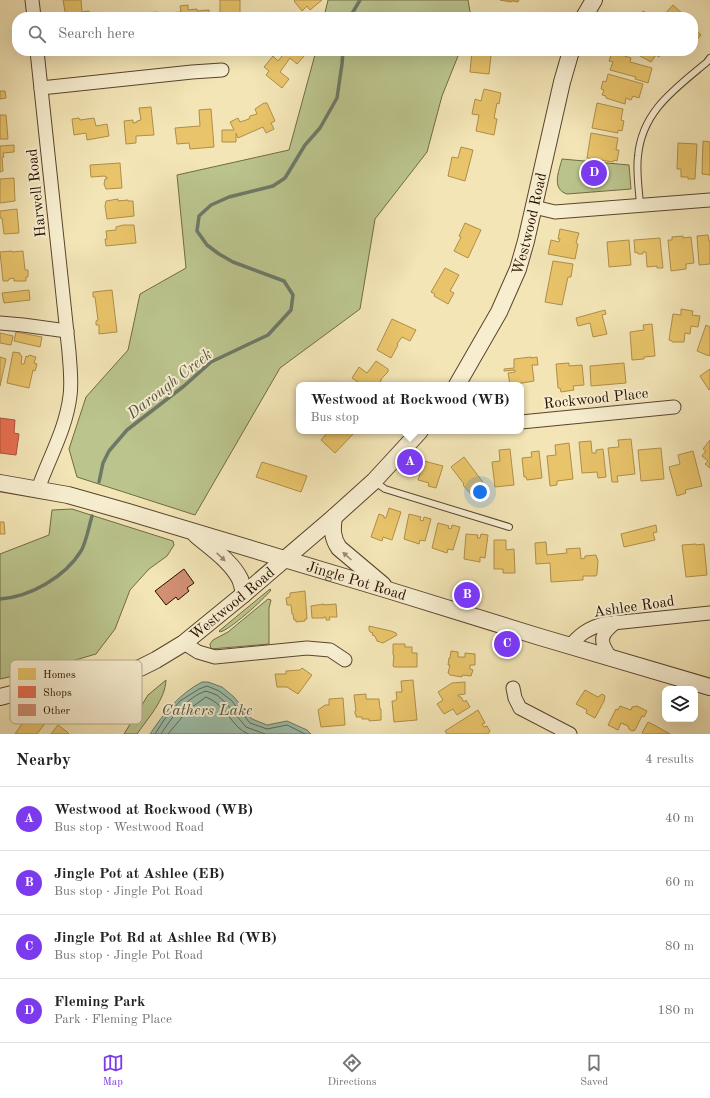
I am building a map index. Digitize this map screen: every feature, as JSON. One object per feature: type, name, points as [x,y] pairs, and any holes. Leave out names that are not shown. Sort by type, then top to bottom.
[{"type":"street","points":[[32,0],[33,12]]},
{"type":"street","points":[[587,12],[594,0]]},
{"type":"street","name":"Harwell Road","points":[[38,56],[70,352],[71,385],[69,401],[60,436],[44,470],[38,489]]},
{"type":"street","name":"Westwood Road","points":[[459,382],[487,334],[514,280],[534,208],[569,56]]},
{"type":"street","points":[[41,88],[222,70]]},
{"type":"street","points":[[534,208],[555,212],[710,200]]},
{"type":"street","points":[[0,323],[67,332]]},
{"type":"street","name":"Rockwood Place","points":[[524,422],[674,407]]},
{"type":"street","name":"Westwood Road","points":[[142,667],[184,644],[244,594],[374,481],[417,434]]},
{"type":"street","name":"Jingle Pot Road","points":[[0,483],[68,495],[710,687]]},
{"type":"street","points":[[334,517],[332,534],[334,541],[339,548],[388,590]]},
{"type":"street","points":[[191,531],[221,556],[233,569],[240,580],[244,594]]},
{"type":"street","name":"Ashlee Road","points":[[570,646],[580,634],[590,628],[603,624],[710,613]]},
{"type":"street","points":[[611,658],[605,650],[602,640],[606,630],[616,622]]},
{"type":"street","points":[[184,644],[198,652],[215,657],[308,648],[330,650],[345,660]]},
{"type":"street","points":[[513,688],[515,698],[520,708],[570,734]]},
{"type":"street","name":"Westwood Road","points":[[0,697],[10,694]]},
{"type":"lane","points":[[640,205],[638,156],[645,127],[665,97],[709,61]]},
{"type":"lane","points":[[374,481],[385,489],[509,527]]},
{"type":"green space","points":[[328,0],[468,0],[470,12],[325,12]]},
{"type":"green space","points":[[315,56],[458,56],[442,96],[427,152],[375,219],[360,309],[280,368],[195,515],[77,477],[69,449],[86,397],[128,350],[140,294],[186,268],[177,175],[289,150]]},
{"type":"green space","points":[[562,159],[629,165],[631,189],[567,194],[562,192],[559,188],[557,179]]},
{"type":"green space","points":[[72,509],[173,541],[174,545],[167,556],[149,569],[130,590],[115,629],[96,654],[75,660],[10,660],[10,677],[0,679],[0,554],[49,535],[52,510]]},
{"type":"green space","points":[[270,589],[271,590],[247,614],[225,630],[219,631]]},
{"type":"green space","points":[[268,599],[271,600],[269,608],[269,644],[211,649],[210,644],[213,640],[228,632]]},
{"type":"green space","points":[[166,680],[163,695],[137,734],[124,734],[130,724],[142,724],[142,705],[148,695]]},
{"type":"water","name":"Cathers Lake","points":[[202,682],[208,682],[222,687],[234,697],[252,719],[267,725],[287,721],[307,730],[311,734],[150,734],[179,698]]},
{"type":"building: Homes","points":[[63,0],[81,0],[82,12],[65,12]]},
{"type":"building: Homes","points":[[220,0],[240,0],[240,12],[220,12]]},
{"type":"building: Homes","points":[[322,0],[310,10],[307,6],[302,11],[294,1]]},
{"type":"building: Homes","points":[[500,0],[519,0],[518,2],[511,2]]},
{"type":"building: Homes","points":[[188,5],[188,10],[209,10],[209,12],[181,12],[180,6]]},
{"type":"building: Homes","points":[[673,5],[681,12],[667,12]]},
{"type":"building: Homes","points":[[273,56],[278,61],[282,56],[304,56],[297,64],[290,58],[280,72],[289,79],[282,88],[266,75],[269,71],[264,67]]},
{"type":"building: Homes","points":[[472,56],[491,56],[489,74],[470,72]]},
{"type":"building: Homes","points":[[611,56],[625,56],[631,58],[630,62],[652,68],[648,83],[635,79],[636,77],[610,70],[613,62],[609,61]]},
{"type":"building: Homes","points":[[640,56],[655,56],[651,62]]},
{"type":"building: Homes","points":[[608,74],[643,84],[639,98],[633,96],[631,100],[626,98],[625,104],[606,98],[606,96],[602,95],[604,90],[601,89],[603,81],[606,82]]},
{"type":"building: Homes","points":[[484,89],[501,93],[494,118],[497,119],[494,135],[476,131],[479,115],[472,114],[475,99],[481,101]]},
{"type":"building: Homes","points":[[0,91],[5,91],[6,98],[0,99]]},
{"type":"building: Homes","points":[[264,103],[267,103],[275,121],[271,123],[274,129],[266,133],[263,127],[238,138],[236,133],[236,142],[222,142],[222,130],[234,130],[230,122],[238,118],[240,122],[249,119],[250,116],[257,114],[255,109]]},
{"type":"building: Homes","points":[[597,103],[623,109],[621,120],[624,121],[622,131],[618,130],[618,133],[592,128]]},
{"type":"building: Homes","points":[[151,107],[154,135],[136,136],[136,143],[126,144],[124,121],[133,120],[133,123],[141,120],[139,108]]},
{"type":"building: Homes","points":[[211,109],[214,147],[190,149],[189,143],[177,144],[175,128],[200,126],[199,110]]},
{"type":"building: Homes","points":[[0,115],[6,115],[8,139],[0,139]]},
{"type":"building: Homes","points":[[79,118],[80,120],[94,118],[96,126],[107,124],[109,136],[87,140],[86,133],[74,135],[72,119]]},
{"type":"building: Homes","points":[[591,133],[618,138],[616,150],[619,150],[617,161],[614,160],[613,162],[587,158]]},
{"type":"building: Homes","points":[[703,141],[710,142],[710,175],[702,174]]},
{"type":"building: Homes","points":[[678,143],[697,144],[695,179],[681,177],[681,169],[677,169]]},
{"type":"building: Homes","points":[[14,145],[14,152],[3,153],[3,171],[0,172],[0,146]]},
{"type":"building: Homes","points":[[461,147],[473,150],[465,181],[448,176],[452,157],[458,158]]},
{"type":"building: Homes","points":[[120,163],[122,188],[106,189],[104,184],[107,177],[91,177],[90,165]]},
{"type":"building: Homes","points":[[14,178],[15,201],[0,203],[0,179]]},
{"type":"building: Homes","points":[[118,199],[118,201],[133,201],[134,216],[107,219],[105,206],[106,201]]},
{"type":"building: Homes","points":[[17,209],[19,233],[4,234],[0,211]]},
{"type":"building: Homes","points":[[465,223],[481,230],[468,258],[454,251],[461,237],[459,236]]},
{"type":"building: Homes","points":[[123,225],[134,225],[136,243],[106,246],[106,231],[116,230],[116,227]]},
{"type":"building: Homes","points":[[560,229],[579,233],[576,243],[578,244],[575,259],[548,254],[551,240],[559,242],[560,239],[558,239]]},
{"type":"building: Homes","points":[[708,235],[710,241],[710,264],[699,265],[697,236]]},
{"type":"building: Homes","points":[[683,236],[683,238],[691,237],[694,263],[686,264],[686,269],[671,271],[668,240],[672,240],[672,237]]},
{"type":"building: Homes","points":[[660,238],[663,268],[657,268],[657,266],[647,267],[646,252],[643,252],[643,254],[638,254],[637,252],[635,253],[634,240]]},
{"type":"building: Homes","points":[[629,240],[631,265],[609,267],[607,242]]},
{"type":"building: Homes","points":[[23,251],[25,270],[28,270],[28,277],[26,277],[26,281],[14,281],[14,278],[9,279],[8,281],[3,281],[0,252]]},
{"type":"building: Homes","points":[[553,261],[573,264],[571,277],[568,277],[562,305],[545,302]]},
{"type":"building: Homes","points":[[445,268],[459,275],[450,291],[454,293],[448,304],[434,296],[435,294],[431,292]]},
{"type":"building: Homes","points":[[29,290],[30,300],[4,303],[2,293]]},
{"type":"building: Homes","points":[[112,290],[117,332],[99,334],[99,325],[96,325],[96,321],[98,320],[93,292]]},
{"type":"building: Homes","points":[[681,309],[693,311],[692,315],[700,316],[698,327],[691,326],[690,334],[685,333],[684,342],[672,342],[669,340],[673,314],[681,315]]},
{"type":"building: Homes","points":[[605,310],[606,314],[602,315],[607,334],[593,337],[590,323],[578,326],[576,318]]},
{"type":"building: Homes","points":[[392,319],[416,330],[410,341],[402,337],[391,358],[377,350]]},
{"type":"building: Homes","points":[[652,324],[655,356],[632,360],[630,332],[644,330],[643,325]]},
{"type":"building: Homes","points":[[706,325],[710,327],[709,356],[697,351]]},
{"type":"building: Homes","points":[[16,332],[42,337],[40,347],[14,341]]},
{"type":"building: Homes","points":[[0,333],[13,336],[11,345],[0,343]]},
{"type":"building: Homes","points":[[13,352],[20,353],[22,356],[21,364],[24,364],[26,356],[28,357],[29,355],[36,357],[34,363],[37,364],[35,371],[33,370],[29,388],[7,383]]},
{"type":"building: Homes","points":[[0,357],[6,359],[0,386]]},
{"type":"building: Homes","points":[[537,357],[538,365],[532,365],[534,381],[524,383],[510,382],[508,373],[515,372],[515,370],[504,371],[504,369],[514,368],[514,359]]},
{"type":"building: Homes","points":[[376,361],[388,369],[388,372],[380,382],[358,382],[352,378],[359,367],[367,373]]},
{"type":"building: Homes","points":[[569,363],[569,366],[582,365],[584,385],[573,386],[574,390],[561,392],[560,388],[558,388],[556,364]]},
{"type":"building: Homes","points":[[624,363],[626,383],[591,386],[590,366]]},
{"type":"building: Homes","points":[[710,369],[710,389],[709,390],[700,376]]},
{"type":"building: Homes","points":[[326,434],[353,434],[335,453],[321,440]]},
{"type":"building: Homes","points":[[631,439],[635,474],[617,476],[618,482],[612,482],[608,448],[619,447],[618,440]]},
{"type":"building: Homes","points":[[710,440],[710,468],[705,464],[708,461],[702,456],[706,451],[703,449]]},
{"type":"building: Homes","points":[[591,441],[592,453],[596,453],[596,450],[603,449],[606,477],[598,478],[597,472],[582,473],[579,442]]},
{"type":"building: Homes","points":[[569,443],[573,479],[557,481],[557,485],[550,486],[547,456],[556,455],[555,445]]},
{"type":"building: Homes","points":[[661,448],[664,479],[641,481],[638,450]]},
{"type":"building: Homes","points":[[510,449],[514,485],[495,487],[492,462],[500,461],[499,450]]},
{"type":"building: Homes","points":[[539,451],[542,478],[527,480],[526,477],[524,477],[522,458],[532,457],[531,452]]},
{"type":"building: Homes","points":[[693,451],[702,486],[685,490],[686,493],[677,496],[669,467],[680,464],[678,455]]},
{"type":"building: Homes","points":[[464,457],[488,489],[475,499],[451,467]]},
{"type":"building: Homes","points":[[424,461],[443,466],[436,488],[428,486],[429,483],[418,480]]},
{"type":"building: Homes","points":[[262,462],[307,476],[301,492],[256,477]]},
{"type":"building: Homes","points":[[389,508],[401,512],[392,540],[383,537],[382,541],[371,537],[379,514],[386,518]]},
{"type":"building: Homes","points":[[409,514],[421,517],[420,520],[423,521],[424,517],[431,519],[425,541],[420,540],[419,544],[404,539]]},
{"type":"building: Homes","points":[[0,522],[4,522],[5,534],[0,534]]},
{"type":"building: Homes","points":[[438,523],[449,526],[448,528],[451,529],[452,525],[460,527],[453,550],[448,549],[447,553],[432,548]]},
{"type":"building: Homes","points":[[656,525],[657,532],[653,533],[655,540],[624,547],[621,534]]},
{"type":"building: Homes","points":[[466,534],[478,535],[477,538],[480,538],[481,534],[488,535],[485,558],[480,557],[480,562],[464,559]]},
{"type":"building: Homes","points":[[494,540],[506,540],[506,550],[514,549],[515,573],[503,573],[503,569],[494,569]]},
{"type":"building: Homes","points":[[546,542],[547,555],[567,553],[566,549],[580,548],[581,559],[585,558],[585,556],[596,555],[598,561],[596,576],[583,576],[583,580],[551,582],[550,563],[536,564],[535,543]]},
{"type":"building: Homes","points":[[704,544],[707,575],[686,577],[682,545]]},
{"type":"building: Homes","points":[[305,591],[307,619],[305,619],[305,621],[296,622],[292,614],[291,605],[287,605],[286,598],[290,597],[290,593]]},
{"type":"building: Homes","points":[[336,604],[337,617],[329,617],[330,620],[326,620],[326,617],[312,618],[311,606]]},
{"type":"building: Homes","points":[[369,626],[391,631],[397,635],[383,643],[377,641],[375,636],[372,635],[373,633],[370,632]]},
{"type":"building: Homes","points":[[393,644],[405,644],[405,647],[412,647],[412,653],[417,653],[417,667],[394,667]]},
{"type":"building: Homes","points":[[451,651],[458,652],[458,657],[465,657],[465,653],[475,654],[475,665],[470,665],[470,669],[473,670],[471,676],[462,675],[462,677],[450,675],[448,673]]},
{"type":"building: Homes","points":[[302,668],[312,675],[298,694],[287,687],[277,687],[275,674],[286,674],[286,671],[300,670]]},
{"type":"building: Homes","points":[[413,680],[417,720],[394,722],[392,701],[395,701],[397,698],[396,692],[402,692],[401,681]]},
{"type":"building: Homes","points":[[465,682],[465,694],[458,695],[464,702],[466,700],[470,707],[457,715],[453,709],[444,714],[437,704],[443,700],[438,692],[452,683]]},
{"type":"building: Homes","points":[[585,690],[598,697],[602,694],[605,696],[595,718],[586,713],[587,710],[576,704]]},
{"type":"building: Homes","points":[[366,694],[366,699],[379,699],[381,720],[369,721],[369,719],[356,717],[354,695]]},
{"type":"building: Homes","points":[[343,698],[345,725],[321,727],[318,710],[325,705],[329,705],[329,699]]},
{"type":"building: Homes","points":[[620,706],[631,710],[632,707],[637,706],[647,711],[644,717],[642,716],[635,730],[632,731],[628,726],[621,723],[618,730],[608,725],[616,709],[618,710]]},
{"type":"building: Homes","points":[[478,710],[485,723],[482,724],[484,727],[487,726],[490,731],[488,734],[447,734],[445,731]]},
{"type":"building: Homes","points":[[648,722],[670,734],[642,733]]},
{"type":"building: Homes","points":[[22,724],[44,724],[37,734],[15,734]]},
{"type":"building: Homes","points":[[58,725],[66,731],[69,734],[51,734]]},
{"type":"building: Shops","points":[[0,418],[15,420],[14,433],[19,434],[16,455],[0,453]]},
{"type":"building: Other","points":[[184,569],[194,583],[187,588],[189,591],[178,600],[176,597],[166,605],[155,591]]},
{"type":"waterway","name":"Darough Creek","points":[[353,12],[360,0]]},
{"type":"waterway","name":"Darough Creek","points":[[99,482],[103,463],[109,451],[127,430],[184,386],[211,362],[268,335],[291,310],[293,295],[284,281],[233,262],[207,245],[197,231],[199,216],[211,205],[229,197],[273,186],[285,178],[305,145],[320,128],[337,98],[343,56]]},
{"type":"waterway","name":"Darough Creek","points":[[0,599],[35,590],[46,584],[66,569],[83,548],[92,516]]},
{"type":"place","name":"Fleming Park","points":[[594,173]]},
{"type":"place","name":"Westwood at Rockwood (WB)","points":[[410,462]]},
{"type":"place","name":"Jingle Pot at Ashlee (EB)","points":[[467,595]]},
{"type":"place","name":"Jingle Pot Rd at Ashlee Rd (WB)","points":[[507,644]]}]
